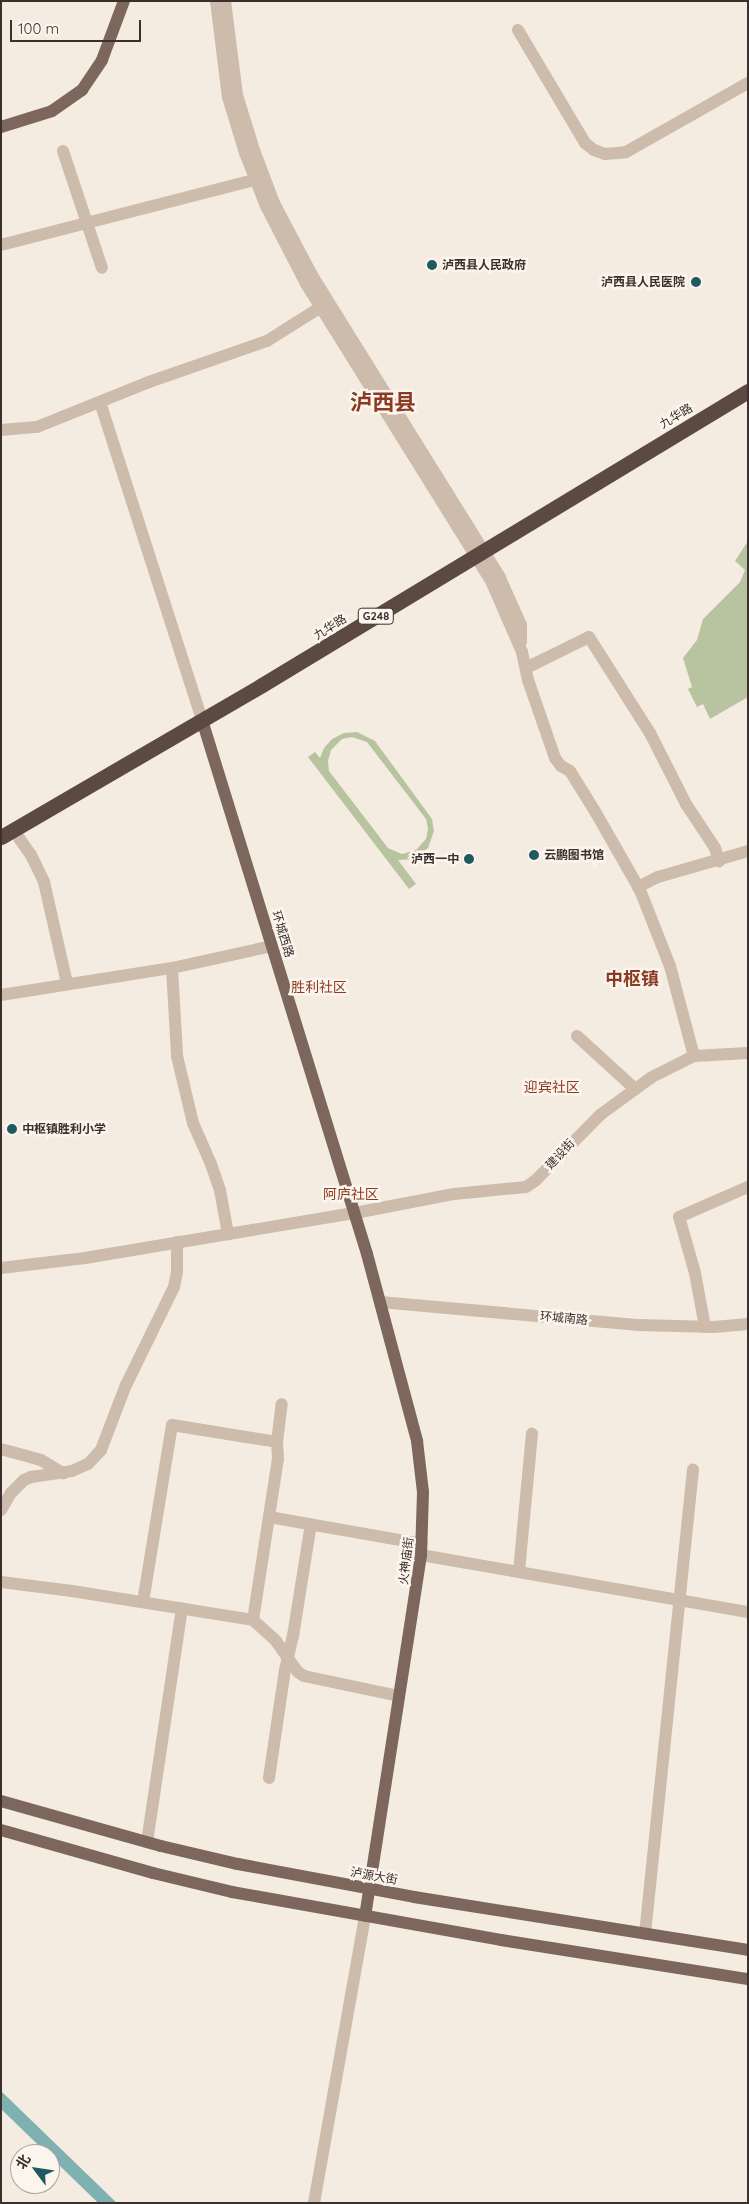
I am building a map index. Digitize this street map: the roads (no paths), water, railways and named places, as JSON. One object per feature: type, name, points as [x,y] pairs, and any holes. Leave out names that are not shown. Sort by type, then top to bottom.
[{"type":"highway","name":"九华路","points":[[1,848],[481,557],[748,391]]},
{"type":"highway","name":"九华路","points":[[481,557],[748,403]]},
{"type":"highway","name":"九华路","points":[[1,837],[204,725]]},
{"type":"main road","points":[[1,128],[52,111],[82,90],[102,60],[124,1]]},
{"type":"main road","name":"环城西路","points":[[204,725],[355,1213]]},
{"type":"main road","name":"火神庙街","points":[[355,1213],[418,1440],[423,1492],[421,1549],[365,1916]]},
{"type":"main road","name":"泸源大街","points":[[1,1801],[147,1842],[238,1864],[369,1889],[748,1950]]},
{"type":"main road","points":[[1,1830],[191,1882],[365,1916],[748,1979]]},
{"type":"street","points":[[216,1],[228,97],[255,180],[291,258],[481,557]]},
{"type":"street","points":[[225,1],[237,94],[254,150],[282,220],[313,277],[481,557],[522,652],[555,758],[561,766],[570,771],[638,887],[670,966],[694,1056]]},
{"type":"street","points":[[518,30],[585,143],[594,150],[606,154],[626,152],[748,83]]},
{"type":"street","points":[[63,151],[102,268]]},
{"type":"street","points":[[1,245],[255,180]]},
{"type":"street","points":[[1,430],[37,427],[149,382],[266,341],[321,307]]},
{"type":"street","points":[[100,402],[204,725]]},
{"type":"street","points":[[526,668],[588,637],[650,734],[686,804],[715,848],[719,861]]},
{"type":"street","points":[[19,838],[31,855],[44,882],[67,983]]},
{"type":"street","points":[[638,887],[658,877],[719,861],[748,851]]},
{"type":"street","points":[[1,996],[67,983],[172,968],[272,946]]},
{"type":"street","points":[[172,968],[177,1056],[193,1123],[220,1190],[228,1234]]},
{"type":"street","points":[[577,1036],[635,1089]]},
{"type":"street","name":"建设街","points":[[1,1268],[82,1258],[355,1213],[446,1195],[526,1187],[535,1182],[586,1128],[635,1089],[671,1066],[694,1056],[748,1053]]},
{"type":"street","points":[[704,1327],[695,1273],[678,1217],[718,1202],[748,1187]]},
{"type":"street","points":[[1,1510],[11,1493],[24,1480],[31,1477],[63,1473],[83,1467],[101,1450],[126,1385],[174,1287],[177,1272],[177,1242]]},
{"type":"street","name":"环城南路","points":[[380,1302],[639,1325],[704,1327],[748,1324]]},
{"type":"street","points":[[253,1620],[278,1459],[277,1442],[282,1404]]},
{"type":"street","points":[[143,1602],[172,1425],[277,1442]]},
{"type":"street","points":[[519,1571],[532,1434]]},
{"type":"street","points":[[1,1449],[41,1460],[63,1473]]},
{"type":"street","points":[[645,1934],[692,1469]]},
{"type":"street","points":[[269,1517],[311,1524],[519,1571],[748,1612]]},
{"type":"street","points":[[269,1778],[311,1524]]},
{"type":"street","points":[[1,1582],[253,1620],[270,1635],[298,1672],[310,1679],[399,1696]]},
{"type":"street","points":[[147,1842],[182,1609]]},
{"type":"street","points":[[314,2203],[365,1916]]},
{"type":"water","points":[[1,2091],[56,2144],[37,2144],[1,2109]]},
{"type":"water","points":[[60,2148],[115,2203],[98,2203],[60,2166]]},
{"type":"place","name":"泸西县人民政府","points":[[432,265]]},
{"type":"place","name":"泸西县人民医院","points":[[696,282]]},
{"type":"place","name":"云鹏图书馆","points":[[534,855]]},
{"type":"place","name":"泸西一中","points":[[469,859]]},
{"type":"place","name":"中枢镇胜利小学","points":[[12,1129]]},
{"type":"district","name":"泸西县","points":[[383,403]]},
{"type":"district","name":"中枢镇","points":[[632,979]]},
{"type":"district","name":"胜利社区","points":[[319,987]]},
{"type":"district","name":"迎宾社区","points":[[552,1087]]},
{"type":"district","name":"阿庐社区","points":[[351,1194]]}]
